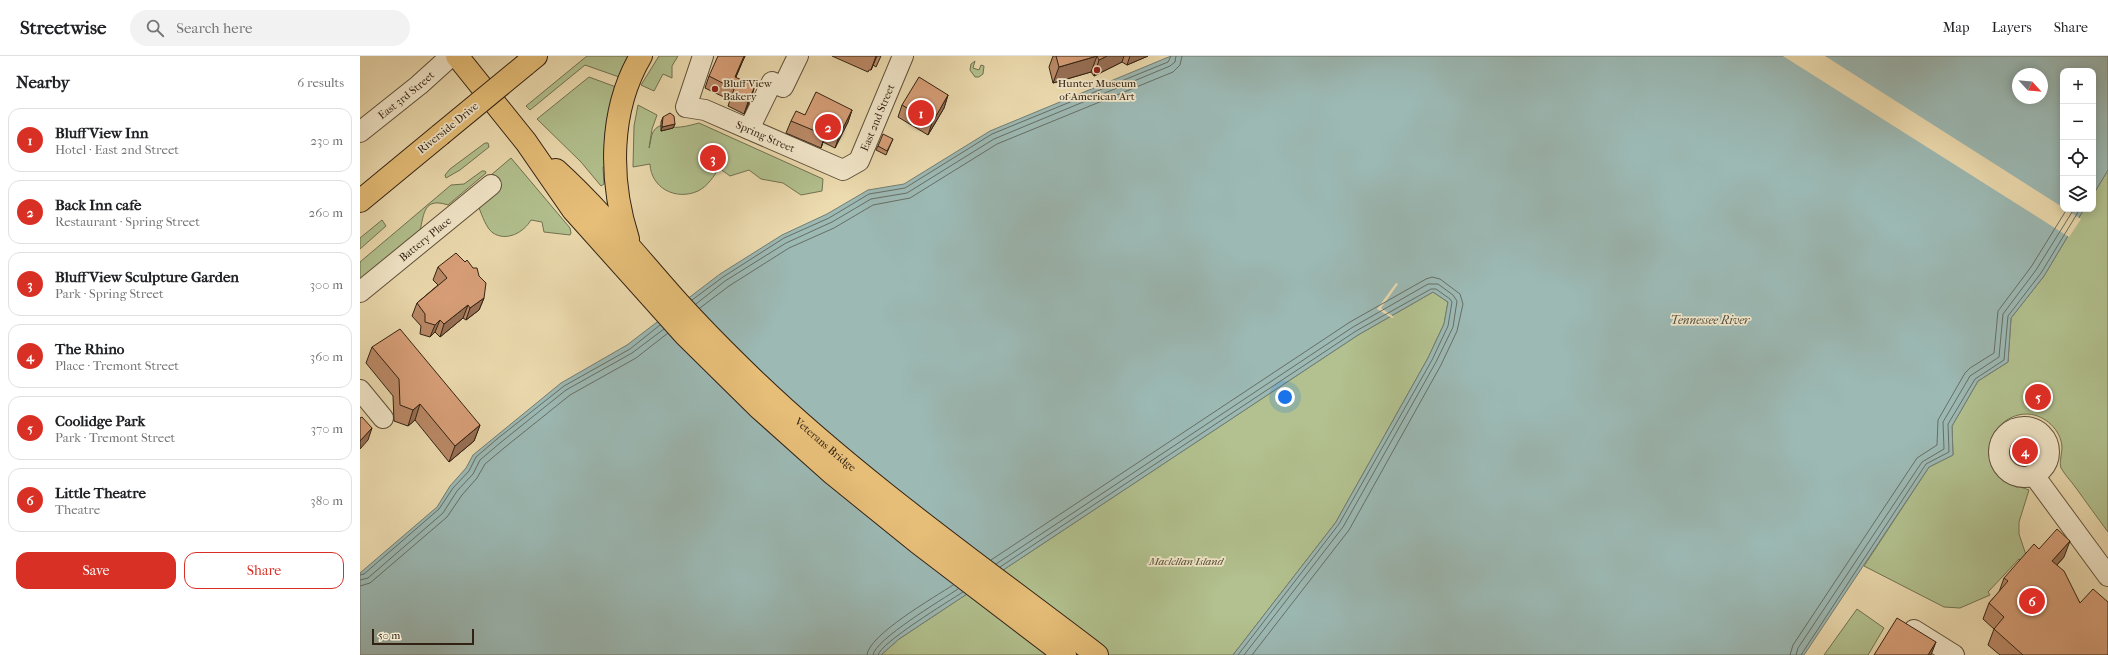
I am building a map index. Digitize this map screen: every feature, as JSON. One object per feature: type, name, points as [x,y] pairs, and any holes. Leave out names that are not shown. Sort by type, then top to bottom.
[{"type":"main road","points":[[457,56],[526,142],[580,204]]},
{"type":"main road","points":[[630,246],[621,218],[616,180],[617,135],[620,109],[634,68],[641,56]]},
{"type":"main road","name":"Riverside Drive","points":[[360,201],[530,61]]},
{"type":"main road","name":"Veterans Bridge","points":[[580,204],[630,246],[676,300],[728,354],[784,408],[884,492],[1097,655]]},
{"type":"main road","name":"Veterans Bridge","points":[[580,204],[685,335],[758,407],[833,474],[917,542],[1065,655]]},
{"type":"street","name":"East 3rd Street","points":[[360,132],[419,85],[451,56]]},
{"type":"street","name":"Spring Street","points":[[703,56],[686,107],[705,110],[843,170]]},
{"type":"street","points":[[749,129],[772,82],[784,87],[798,56]]},
{"type":"street","name":"East 2nd Street","points":[[843,170],[859,161],[903,56]]},
{"type":"street","name":"Battery Place","points":[[360,292],[491,185]]},
{"type":"street","points":[[360,390],[383,418]]},
{"type":"street","points":[[2038,470],[2106,563]]},
{"type":"street","points":[[1914,630],[1954,655]]},
{"type":"green space","points":[[587,56],[629,56],[619,77],[585,65],[530,110],[526,106]]},
{"type":"green space","points":[[659,56],[678,56],[672,66],[672,78],[663,74],[654,91],[641,85]]},
{"type":"green space","points":[[975,61],[973,68],[979,70],[981,65],[984,66],[983,74],[979,77],[975,77],[970,70],[971,64]]},
{"type":"green space","points":[[589,77],[616,87],[606,166],[603,167],[604,184],[601,186],[581,162],[537,119]]},
{"type":"green space","points":[[638,105],[657,115],[652,129],[649,148],[653,131],[662,125],[680,127],[699,123],[823,179],[822,191],[801,195],[783,183],[761,179],[749,170],[730,176],[719,168],[708,184],[698,191],[690,194],[681,194],[666,190],[655,180],[651,172],[650,164],[633,167],[634,126]]},
{"type":"green space","points":[[485,143],[488,143],[489,147],[460,170],[446,178],[445,175],[450,169]]},
{"type":"green space","points":[[511,158],[570,228],[570,235],[544,232],[542,222],[531,220],[520,232],[509,236],[498,236],[488,228],[479,208],[497,191],[497,183],[491,175]]},
{"type":"green space","points":[[2108,170],[2108,532],[2061,468],[2061,441],[2059,435],[2051,424],[2040,417],[2028,414],[2018,415],[2009,419],[1995,432],[1989,451],[1990,460],[1994,470],[2001,478],[2029,490],[2019,522],[2019,534],[2027,558],[2023,562],[2019,559],[1988,592],[1990,595],[1960,608],[1944,607],[1864,566],[1929,467],[1953,455],[1952,426],[1978,381],[2008,362],[2011,318],[2044,276],[2082,212],[2096,212],[2096,190]]},
{"type":"green space","points":[[482,171],[485,171],[486,173],[448,205],[434,203],[426,208],[420,231],[360,280],[360,262],[451,185],[464,184]]},
{"type":"green space","points":[[382,220],[386,226],[360,249],[360,238]]},
{"type":"green space","name":"Maclellan Island","points":[[1433,292],[1448,302],[1444,324],[1428,358],[1336,522],[1233,655],[881,655],[899,639],[1358,335]]},
{"type":"green space","points":[[1857,609],[1884,628],[1868,655],[1824,655]]},
{"type":"water","name":"Tennessee River","points":[[1171,56],[2108,56],[2108,170],[2096,190],[2096,68],[2060,68],[2060,212],[2082,212],[2044,276],[2011,318],[2008,362],[1978,381],[1952,426],[1953,455],[1929,467],[1804,655],[1233,655],[1336,522],[1428,358],[1444,324],[1448,302],[1433,292],[1358,335],[899,639],[881,655],[360,655],[360,573],[437,507],[450,486],[466,468],[473,455],[561,383],[627,345],[720,274],[782,235],[827,214],[868,190],[904,184],[990,131]]},
{"type":"pier","points":[[1783,56],[1825,56],[2060,206],[2060,212],[2070,212],[2081,219],[2069,237]]},
{"type":"pier","points":[[1396,283],[1398,284],[1381,308],[1394,317],[1392,318],[1377,309]]},
{"type":"building","points":[[718,56],[744,56],[735,77],[755,86],[748,102],[732,95],[734,89],[709,76]]},
{"type":"building","points":[[1056,56],[1097,56],[1059,67]]},
{"type":"building","points":[[1097,56],[1107,56],[1099,60]]},
{"type":"building","points":[[919,77],[948,95],[932,123],[902,105]]},
{"type":"building","points":[[816,92],[852,110],[839,136],[828,130],[825,135],[791,121],[796,111],[805,115]]},
{"type":"building","points":[[670,113],[674,116],[675,124],[662,127],[663,117]]},
{"type":"building","points":[[883,134],[893,139],[887,151],[878,146]]},
{"type":"building","points":[[456,253],[465,262],[467,260],[473,268],[477,268],[479,276],[486,283],[484,298],[470,308],[468,305],[444,324],[440,320],[435,325],[425,322],[425,314],[417,303],[447,278],[438,267]]},
{"type":"building","points":[[400,329],[480,425],[455,446],[420,404],[413,410],[400,405],[399,379],[372,347]]},
{"type":"building","points":[[362,417],[372,428],[360,441],[360,418]]},
{"type":"building","points":[[2057,529],[2070,541],[2052,561],[2064,571],[2080,603],[2093,589],[2108,602],[2108,655],[2023,655],[1994,629],[2004,617],[1989,603],[2008,581],[2004,578],[2034,544],[2039,549]]},
{"type":"building","points":[[1897,618],[1936,642],[1928,655],[1874,655]]},
{"type":"place","name":"Hunter Museum of American Art","points":[[1097,70]]},
{"type":"place","name":"Bluff View Bakery","points":[[715,89]]},
{"type":"place","name":"Bluff View Inn","points":[[921,113]]},
{"type":"place","name":"Back Inn cafe","points":[[828,127]]},
{"type":"place","name":"Bluff View Sculpture Garden","points":[[713,158]]},
{"type":"place","name":"Coolidge Park","points":[[2038,397]]},
{"type":"place","name":"The Rhino","points":[[2025,451]]},
{"type":"place","name":"Little Theatre","points":[[2032,601]]}]
